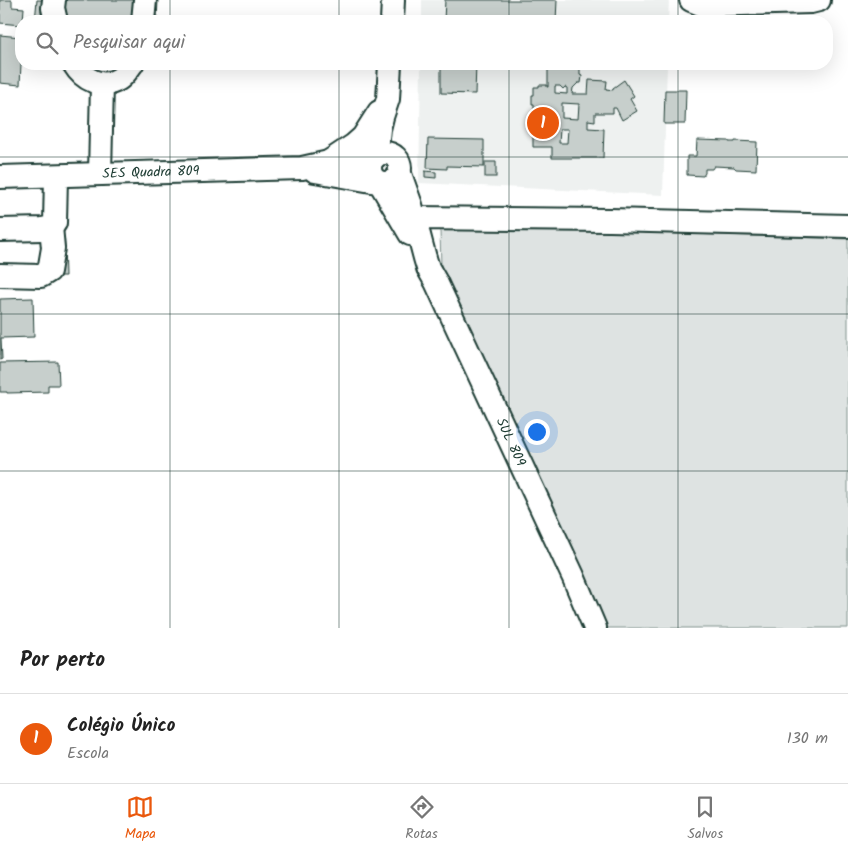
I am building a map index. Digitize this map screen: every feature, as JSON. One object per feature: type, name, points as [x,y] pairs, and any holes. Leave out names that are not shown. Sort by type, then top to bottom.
[{"type":"street","points":[[54,0],[55,15]]},
{"type":"street","points":[[144,15],[146,0]]},
{"type":"street","points":[[392,15],[393,0]]},
{"type":"street","points":[[691,0],[703,5],[811,2],[819,0]]},
{"type":"street","points":[[77,70],[102,84],[119,79],[128,70]]},
{"type":"street","name":"SUL 809","points":[[375,157],[382,117],[388,99],[390,70]]},
{"type":"street","points":[[100,174],[102,84]]},
{"type":"street","points":[[329,162],[354,145],[363,136],[388,99]]},
{"type":"street","name":"SUL 809","points":[[388,99],[393,118],[389,174],[428,268],[569,568],[595,628]]},
{"type":"street","name":"SES Quadra 809","points":[[0,177],[302,168],[389,174],[394,155],[387,153],[375,157],[329,162],[302,168]]},
{"type":"street","points":[[0,230],[43,229],[51,227],[55,223],[56,176]]},
{"type":"street","points":[[408,220],[610,220],[848,226]]},
{"type":"street","points":[[0,275],[41,276],[49,271],[53,248],[51,227]]},
{"type":"shaded area","points":[[422,0],[669,0],[668,15],[422,15]]},
{"type":"shaded area","points":[[421,70],[667,70],[663,195],[419,183]]},
{"type":"shaded area","points":[[440,230],[592,231],[848,239],[848,628],[604,628],[441,267]]},
{"type":"building","points":[[0,0],[12,0],[12,7],[24,8],[23,15],[15,15],[15,24],[0,23]]},
{"type":"building","points":[[37,0],[158,0],[157,15],[36,15]]},
{"type":"building","points":[[445,0],[557,0],[556,15],[444,15]]},
{"type":"building","points":[[0,35],[15,36],[15,70],[21,70],[20,85],[0,83]]},
{"type":"building","points":[[441,70],[476,70],[475,94],[441,93]]},
{"type":"building","points":[[548,70],[580,70],[580,75],[582,76],[581,83],[578,83],[573,88],[572,94],[588,94],[589,80],[607,81],[606,89],[613,90],[624,80],[634,96],[630,99],[637,111],[622,120],[616,108],[613,108],[613,113],[595,113],[595,121],[588,120],[588,128],[604,129],[603,158],[552,158],[552,147],[533,147],[533,125],[547,125],[547,117],[534,117],[532,95],[534,95],[534,87],[547,85],[548,87]],"holes":[[[555,86],[560,86],[563,89],[567,88],[567,94],[555,93]],[[562,103],[579,104],[578,119],[562,118]],[[560,129],[568,129],[567,143],[559,143]]]},
{"type":"building","points":[[665,90],[686,90],[685,124],[664,124]]},
{"type":"building","points":[[428,139],[484,140],[484,167],[447,166],[447,169],[427,168]]},
{"type":"building","points":[[697,140],[757,142],[756,170],[714,166],[712,169],[705,169],[703,176],[687,175],[687,156],[696,156]]},
{"type":"building","points":[[485,162],[496,162],[496,177],[485,177]]},
{"type":"building","points":[[425,171],[436,172],[436,178],[425,177]]},
{"type":"building","points":[[64,241],[65,276],[55,276],[54,242]]},
{"type":"building","points":[[33,298],[34,337],[1,338],[2,359],[0,360],[0,299]]},
{"type":"building","points":[[58,362],[59,385],[48,385],[48,392],[0,392],[0,363]]},
{"type":"place","name":"Colégio Único","points":[[543,123]]}]
